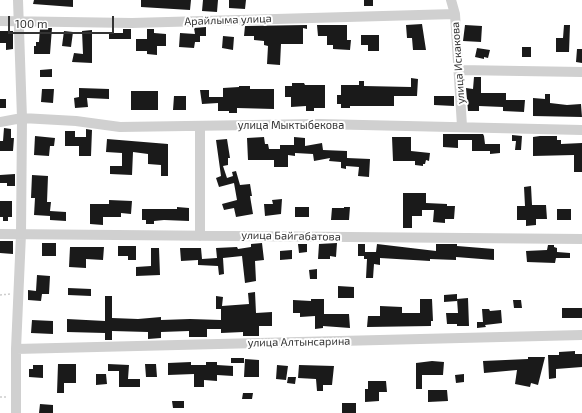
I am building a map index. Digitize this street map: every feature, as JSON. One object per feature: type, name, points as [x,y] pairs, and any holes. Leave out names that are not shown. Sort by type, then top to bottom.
[{"type":"street","points":[[16,413],[16,349],[21,234],[22,118],[20,21],[18,0]]},
{"type":"street","name":"улица Искакова","points":[[451,0],[455,14],[462,126]]},
{"type":"street","name":"Арайлыма улица","points":[[0,21],[132,23],[455,14]]},
{"type":"street","points":[[458,70],[582,72]]},
{"type":"street","name":"улица Мыктыбекова","points":[[0,122],[22,118],[76,121],[120,127],[318,124],[462,126],[582,130]]},
{"type":"street","points":[[200,126],[200,236]]},
{"type":"street","name":"улица Байгабатова","points":[[0,234],[582,239]]},
{"type":"street","name":"улица Алтынсарина","points":[[16,349],[582,334]]},
{"type":"path","points":[[0,295],[18,292]]},
{"type":"building","points":[[34,0],[73,0],[73,7],[33,4]]},
{"type":"building","points":[[141,0],[191,0],[190,10],[141,7]]},
{"type":"building","points":[[203,0],[218,0],[217,12],[202,11]]},
{"type":"building","points":[[229,0],[246,0],[245,9],[229,8]]},
{"type":"building","points":[[364,0],[373,0],[373,6],[364,6]]},
{"type":"building","points":[[422,24],[426,50],[413,50],[412,38],[407,38],[406,25]]},
{"type":"building","points":[[307,25],[307,29],[303,28],[303,44],[281,44],[280,65],[267,64],[268,46],[264,45],[264,41],[254,40],[254,36],[244,36],[245,26]]},
{"type":"building","points":[[317,25],[347,25],[347,40],[351,40],[350,50],[333,49],[333,45],[327,45],[327,36],[318,36]]},
{"type":"building","points":[[465,25],[482,26],[481,42],[463,41]]},
{"type":"building","points":[[564,25],[570,25],[569,52],[556,52],[556,38],[563,38]]},
{"type":"building","points":[[206,27],[206,36],[200,36],[200,42],[195,42],[194,48],[179,47],[180,33],[195,34],[194,28]]},
{"type":"building","points":[[40,28],[52,28],[50,54],[34,54],[34,46],[36,46],[36,42],[39,42]]},
{"type":"building","points":[[123,29],[131,29],[131,39],[109,39],[109,33],[123,33]]},
{"type":"building","points":[[147,29],[154,29],[154,33],[166,34],[166,46],[157,46],[157,55],[147,54],[147,51],[136,51],[136,39],[147,39]]},
{"type":"building","points":[[92,30],[92,63],[72,62],[74,53],[83,54],[82,31]]},
{"type":"building","points":[[0,31],[13,31],[13,49],[6,50],[6,43],[0,43]]},
{"type":"building","points":[[64,31],[73,32],[71,47],[62,46]]},
{"type":"building","points":[[361,35],[379,35],[379,51],[368,51],[368,45],[361,45]]},
{"type":"building","points":[[223,36],[234,37],[233,50],[222,48]]},
{"type":"building","points":[[522,47],[531,47],[531,57],[522,57]]},
{"type":"building","points":[[477,48],[490,50],[488,58],[484,57],[484,59],[475,57]]},
{"type":"building","points":[[577,49],[582,49],[582,63],[576,62]]},
{"type":"building","points":[[52,69],[52,77],[40,77],[40,70]]},
{"type":"building","points":[[474,77],[481,77],[481,93],[506,93],[506,100],[525,100],[524,112],[503,111],[503,107],[479,106],[479,111],[468,111],[466,88],[473,89]]},
{"type":"building","points":[[411,78],[418,79],[417,96],[394,96],[394,106],[350,106],[350,108],[341,108],[341,104],[337,104],[337,95],[341,95],[341,85],[359,85],[359,81],[364,81],[364,86],[411,87]]},
{"type":"building","points":[[292,83],[304,83],[305,85],[325,85],[325,108],[314,108],[314,111],[306,111],[306,106],[291,107],[291,97],[285,97],[285,86],[292,86]]},
{"type":"building","points":[[250,86],[250,89],[274,89],[274,109],[237,108],[237,113],[229,113],[229,111],[218,111],[218,103],[202,104],[200,90],[209,90],[209,97],[223,97],[223,88]]},
{"type":"building","points":[[79,88],[109,89],[109,99],[87,98],[88,107],[75,108],[74,98],[79,97]]},
{"type":"building","points":[[42,89],[54,89],[53,103],[41,102]]},
{"type":"building","points":[[131,91],[158,91],[158,110],[131,110]]},
{"type":"building","points":[[545,94],[550,94],[550,103],[567,105],[581,104],[582,117],[533,116],[533,98],[545,99]]},
{"type":"building","points":[[174,96],[186,96],[186,110],[173,110]]},
{"type":"building","points":[[434,96],[454,96],[454,106],[434,105]]},
{"type":"building","points":[[0,99],[6,99],[6,108],[0,108]]},
{"type":"building","points":[[4,128],[11,129],[11,138],[14,138],[13,151],[0,151],[0,141],[3,141]]},
{"type":"building","points":[[86,129],[92,130],[91,156],[79,156],[79,146],[65,146],[65,131],[75,131],[75,137],[86,137]]},
{"type":"building","points":[[443,134],[483,134],[485,144],[500,144],[500,153],[490,154],[490,151],[472,151],[472,140],[458,140],[458,148],[443,147]]},
{"type":"building","points":[[512,135],[522,136],[521,150],[515,150],[516,141],[512,141]]},
{"type":"building","points":[[35,136],[55,138],[54,146],[50,146],[49,156],[34,155]]},
{"type":"building","points":[[557,136],[557,140],[561,140],[561,144],[582,143],[582,172],[574,172],[574,155],[533,156],[533,137]]},
{"type":"building","points":[[264,137],[265,144],[268,144],[269,149],[280,149],[280,145],[294,145],[294,137],[305,138],[305,146],[322,143],[323,150],[347,151],[347,158],[370,159],[369,177],[358,176],[359,167],[346,166],[346,169],[341,168],[341,162],[329,161],[330,158],[314,161],[313,154],[295,153],[295,156],[288,155],[288,167],[274,167],[274,160],[248,160],[247,138]]},
{"type":"building","points":[[392,137],[411,137],[411,151],[430,153],[429,161],[426,160],[423,166],[415,165],[415,161],[393,161]]},
{"type":"building","points":[[107,139],[168,144],[168,176],[161,176],[161,165],[148,164],[148,154],[133,152],[132,175],[110,174],[110,166],[122,166],[122,153],[106,152]]},
{"type":"building","points":[[227,139],[230,158],[228,158],[228,165],[223,166],[227,178],[233,176],[232,172],[236,171],[240,185],[250,184],[253,214],[236,217],[234,208],[224,210],[222,204],[237,200],[234,183],[219,187],[216,178],[221,176],[216,140]]},
{"type":"building","points":[[15,174],[15,186],[7,186],[7,183],[0,183],[0,175]]},
{"type":"building","points":[[32,175],[48,176],[47,202],[51,202],[50,211],[66,212],[66,221],[50,220],[50,216],[34,215],[35,198],[31,198]]},
{"type":"building","points":[[531,186],[532,205],[546,205],[547,219],[536,219],[536,225],[526,226],[526,220],[517,220],[517,206],[525,206],[524,187]]},
{"type":"building","points":[[403,193],[426,193],[426,203],[455,206],[454,219],[445,219],[445,223],[433,222],[434,210],[422,210],[422,216],[412,216],[412,228],[403,228]]},
{"type":"building","points":[[282,199],[281,214],[265,216],[264,204],[273,204],[272,200]]},
{"type":"building","points":[[109,200],[132,201],[131,214],[121,213],[121,217],[103,217],[103,225],[90,224],[90,204],[109,204]]},
{"type":"building","points":[[0,201],[12,201],[12,217],[8,217],[8,221],[3,221],[3,217],[0,217]]},
{"type":"building","points":[[177,207],[189,208],[189,221],[164,220],[154,221],[154,224],[146,224],[146,220],[142,220],[142,209],[177,209]]},
{"type":"building","points":[[295,207],[309,207],[309,217],[295,217]]},
{"type":"building","points":[[350,207],[349,220],[331,220],[332,208]]},
{"type":"building","points":[[557,209],[571,209],[571,220],[557,220]]},
{"type":"building","points":[[0,241],[13,241],[13,254],[0,253]]},
{"type":"building","points":[[42,243],[56,243],[56,256],[42,256]]},
{"type":"building","points":[[262,243],[264,260],[255,261],[256,281],[245,283],[242,256],[223,258],[224,274],[219,275],[218,266],[198,265],[198,260],[181,261],[180,248],[201,248],[202,259],[217,258],[216,248],[237,247],[238,249],[251,247],[251,244]]},
{"type":"building","points":[[337,243],[336,257],[330,256],[330,259],[318,259],[319,244]]},
{"type":"building","points":[[298,244],[307,244],[307,252],[299,253]]},
{"type":"building","points":[[358,244],[365,244],[365,252],[376,252],[377,244],[436,251],[436,244],[457,244],[457,246],[494,249],[494,260],[456,257],[456,260],[430,259],[430,261],[380,258],[380,265],[374,264],[373,278],[366,278],[367,259],[364,259],[364,256],[358,256]]},
{"type":"building","points":[[548,245],[554,245],[554,247],[557,248],[557,252],[570,253],[570,258],[556,258],[555,263],[527,262],[526,251],[547,250]]},
{"type":"building","points":[[118,246],[136,246],[136,260],[128,260],[128,256],[118,256]]},
{"type":"building","points":[[70,247],[104,247],[103,260],[86,259],[86,268],[69,267]]},
{"type":"building","points":[[151,248],[159,248],[160,275],[136,276],[136,267],[151,266]]},
{"type":"building","points":[[292,250],[292,259],[280,260],[280,251]]},
{"type":"building","points":[[317,269],[317,279],[310,279],[309,270]]},
{"type":"building","points":[[37,275],[50,276],[49,294],[42,294],[41,301],[28,300],[28,290],[36,291]]},
{"type":"building","points":[[338,286],[354,287],[354,298],[338,298]]},
{"type":"building","points":[[68,288],[91,289],[91,296],[68,295]]},
{"type":"building","points":[[255,292],[256,313],[272,312],[272,326],[259,326],[259,336],[243,336],[243,332],[221,333],[221,329],[207,329],[207,337],[189,337],[189,331],[161,332],[161,338],[148,339],[148,332],[112,331],[112,340],[105,340],[105,333],[67,332],[67,319],[105,321],[105,296],[112,296],[112,318],[138,319],[161,317],[161,320],[221,320],[221,309],[216,309],[216,296],[223,297],[222,306],[249,304],[248,293]]},
{"type":"building","points":[[457,294],[457,301],[444,302],[444,295]]},
{"type":"building","points":[[468,298],[469,326],[447,324],[446,313],[458,313],[457,299]]},
{"type":"building","points":[[311,299],[324,299],[324,314],[349,314],[350,328],[323,326],[323,328],[315,329],[315,316],[300,317],[300,313],[293,313],[293,300],[311,301]]},
{"type":"building","points":[[420,299],[432,299],[433,321],[431,321],[431,326],[367,327],[368,316],[380,316],[380,306],[402,307],[402,313],[420,313]]},
{"type":"building","points":[[513,300],[521,300],[522,308],[514,308]]},
{"type":"building","points":[[562,308],[582,308],[582,318],[562,318]]},
{"type":"building","points":[[482,309],[489,309],[490,311],[501,310],[502,323],[485,325],[486,327],[477,328],[477,322],[483,322]]},
{"type":"building","points":[[32,320],[53,321],[53,334],[31,333]]},
{"type":"building","points":[[575,351],[575,354],[582,354],[582,367],[556,369],[556,378],[549,379],[548,355],[559,355],[559,352]]},
{"type":"building","points":[[528,357],[545,357],[538,385],[531,383],[530,387],[515,384],[517,370],[484,373],[483,361],[528,359]]},
{"type":"building","points":[[231,358],[244,358],[244,363],[231,363]]},
{"type":"building","points":[[245,359],[259,360],[259,377],[244,377]]},
{"type":"building","points":[[432,361],[444,362],[443,375],[422,375],[422,389],[416,389],[416,363]]},
{"type":"building","points":[[191,362],[191,365],[206,365],[206,362],[217,362],[217,365],[233,366],[233,376],[217,375],[217,381],[204,380],[204,387],[194,387],[194,374],[168,375],[168,363]]},
{"type":"building","points":[[58,364],[76,364],[76,383],[64,383],[64,393],[57,393]]},
{"type":"building","points":[[108,364],[129,365],[128,379],[140,379],[140,387],[119,387],[119,371],[108,371]]},
{"type":"building","points":[[145,364],[156,364],[157,377],[146,377]]},
{"type":"building","points":[[33,365],[43,365],[43,378],[29,377],[29,369],[33,369]]},
{"type":"building","points":[[277,365],[288,366],[286,380],[276,379]]},
{"type":"building","points":[[299,365],[334,366],[332,385],[323,385],[323,391],[317,391],[316,379],[298,378]]},
{"type":"building","points":[[96,374],[106,374],[107,384],[96,385]]},
{"type":"building","points":[[464,374],[464,382],[456,383],[455,375]]},
{"type":"building","points":[[288,377],[296,377],[295,384],[287,383]]},
{"type":"building","points":[[368,381],[386,381],[387,392],[379,392],[379,401],[365,402],[365,389],[368,389]]},
{"type":"building","points":[[428,390],[447,390],[448,401],[428,402]]},
{"type":"building","points":[[243,393],[253,393],[252,399],[242,399]]},
{"type":"building","points":[[172,401],[184,401],[184,408],[173,408]]},
{"type":"building","points":[[342,403],[356,403],[356,413],[342,413]]},
{"type":"building","points":[[40,404],[53,405],[53,413],[39,413]]}]
